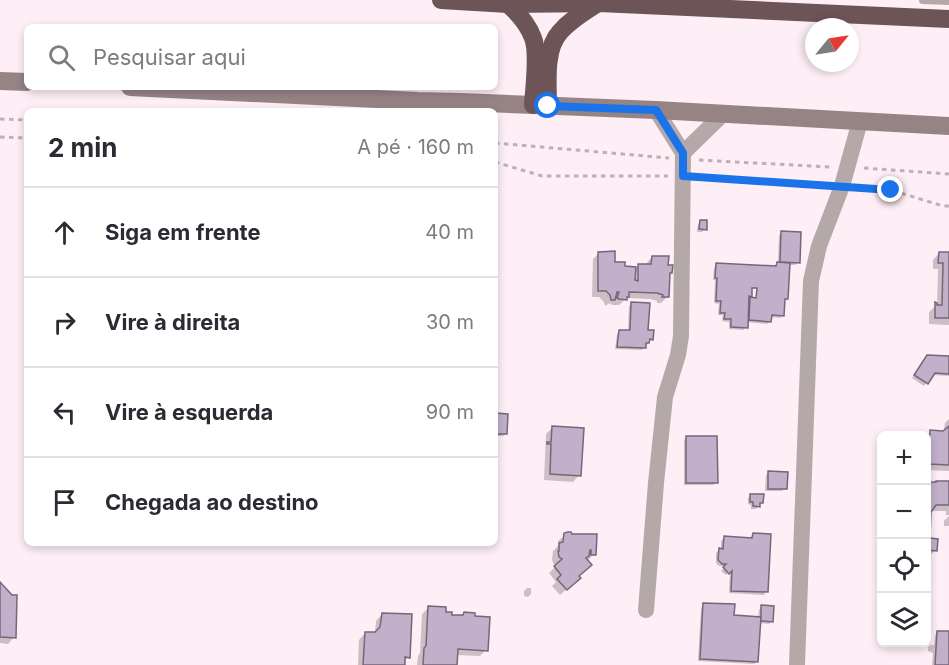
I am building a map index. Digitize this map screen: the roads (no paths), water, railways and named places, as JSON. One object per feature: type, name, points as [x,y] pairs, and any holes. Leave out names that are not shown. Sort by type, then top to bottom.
[{"type":"highway","points":[[441,0],[508,4],[598,3],[949,19]]},
{"type":"highway","points":[[540,105],[550,52],[557,34],[598,3]]},
{"type":"highway","points":[[508,4],[523,19],[534,40],[540,105]]},
{"type":"street","points":[[0,81],[24,82]]},
{"type":"street","points":[[176,90],[420,106],[540,105],[949,126]]},
{"type":"street","points":[[646,610],[665,397],[678,355],[681,336],[683,163],[656,110]]},
{"type":"street","points":[[683,163],[723,114]]},
{"type":"street","points":[[797,665],[812,281],[819,246],[842,186],[860,121]]},
{"type":"lane","points":[[923,0],[949,1]]}]
